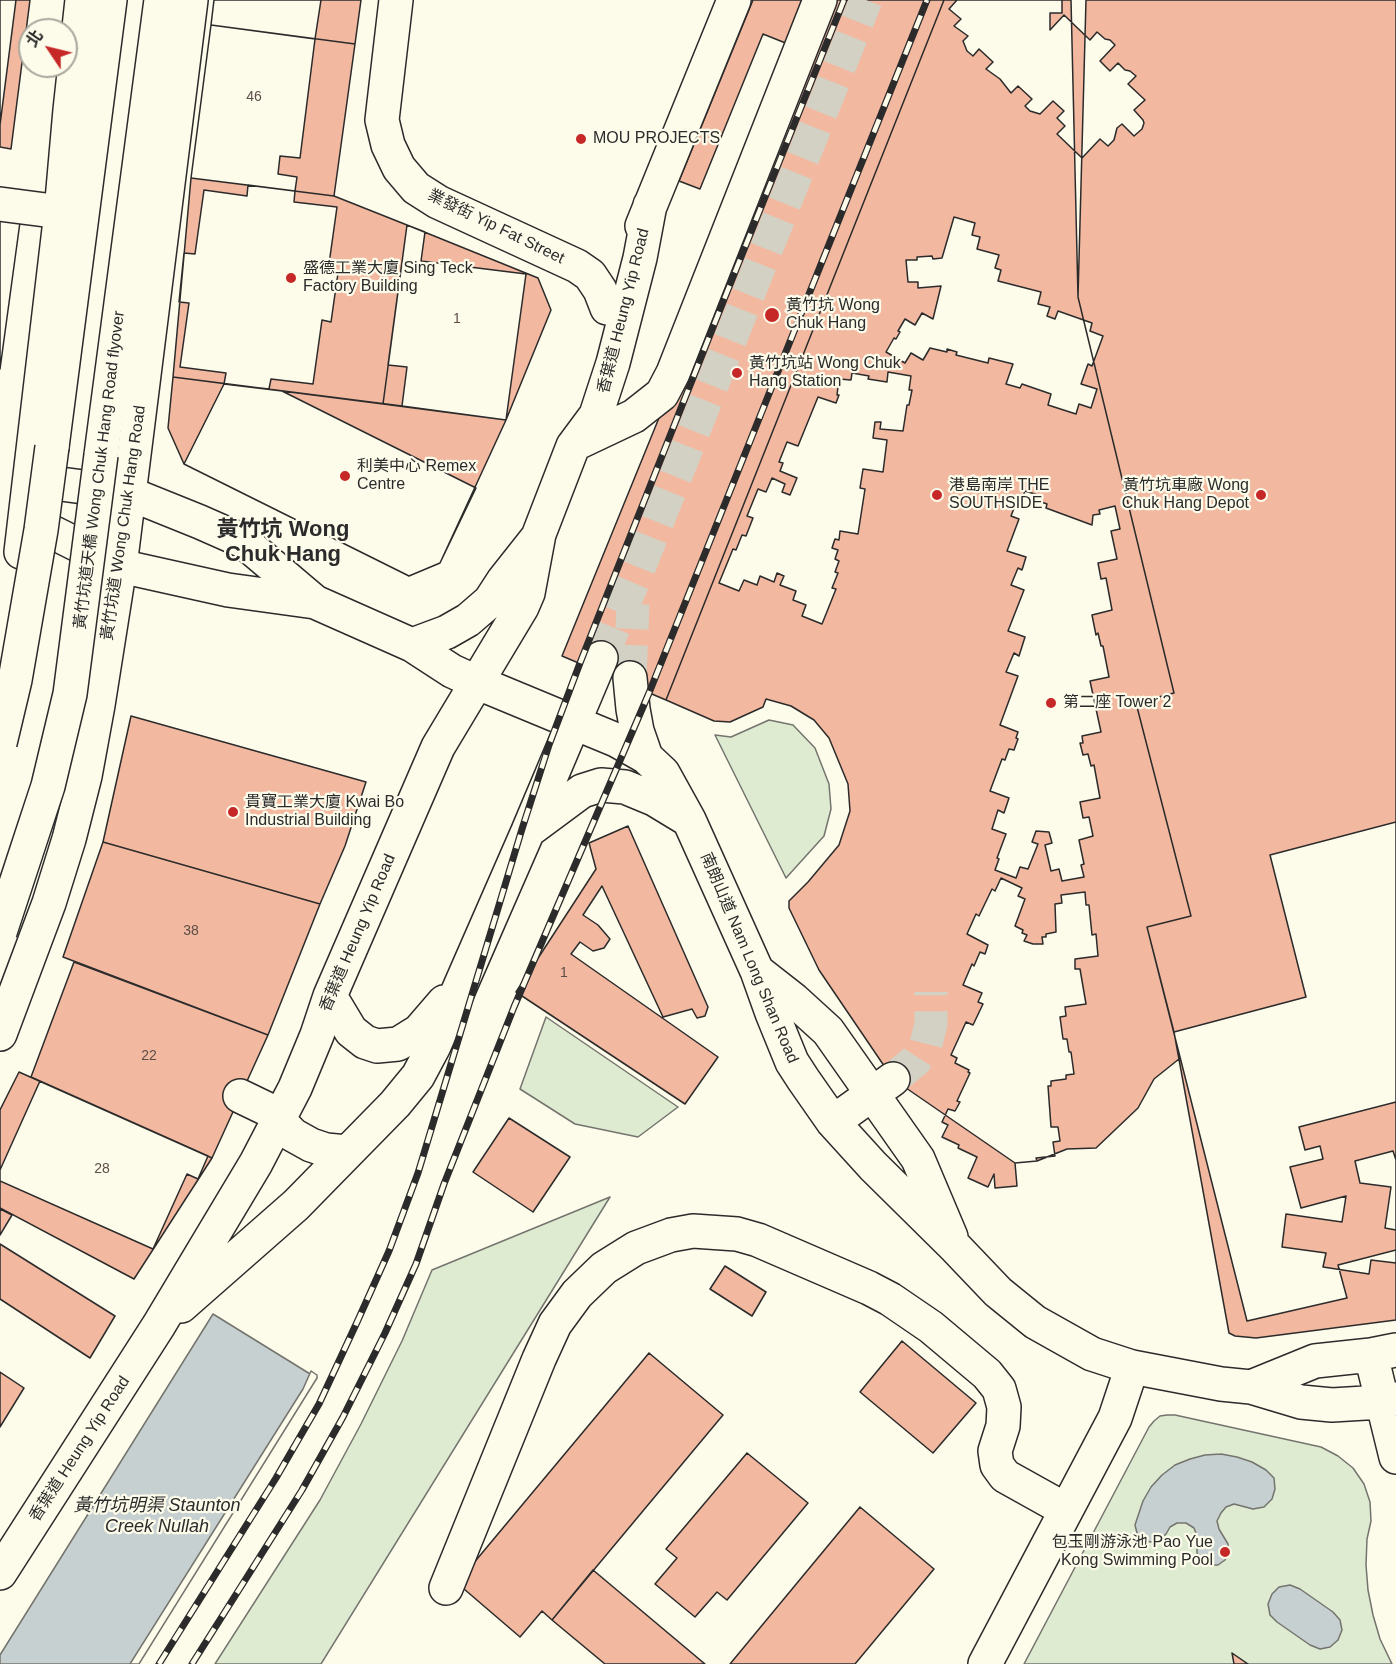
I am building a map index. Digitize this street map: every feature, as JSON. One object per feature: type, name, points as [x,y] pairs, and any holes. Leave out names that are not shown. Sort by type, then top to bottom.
[{"type":"main road","points":[[0,700],[31,480],[82,0]]},
{"type":"main road","points":[[0,743],[15,680],[41,530],[110,0]]},
{"type":"main road","name":"黃竹坑道天橋 Wong Chuk Hang Road flyover","points":[[0,932],[48,786],[70,694],[161,0]]},
{"type":"main road","name":"黃竹坑道 Wong Chuk Hang Road","points":[[0,1034],[49,903],[85,776],[120,566],[191,0]]},
{"type":"main road","name":"業發街 Yip Fat Street","points":[[396,0],[382,120],[388,145],[399,168],[416,188],[438,201],[577,266],[590,275],[600,290],[607,308]]},
{"type":"main road","name":"香葉道 Heung Yip Road","points":[[573,446],[574,409],[588,374],[607,308],[734,0]]},
{"type":"main road","points":[[573,446],[634,416],[662,394],[673,373],[820,0]]},
{"type":"main road","points":[[0,204],[61,212]]},
{"type":"main road","name":"香葉道 Heung Yip Road","points":[[0,1573],[159,1325],[256,1163],[295,1088],[330,996],[438,747],[522,608],[528,593],[539,534],[573,446],[596,415],[613,363],[640,258],[650,205]]},
{"type":"main road","name":"南朗山道 Nam Long Shan Road","points":[[31,480],[128,493],[200,522],[243,541],[315,602]]},
{"type":"main road","name":"南朗山道 Nam Long Shan Road","points":[[26,519],[120,566],[228,590],[315,602],[412,645],[452,671],[616,740],[646,757],[663,773],[689,820],[757,971],[792,1062],[833,1122],[998,1292],[1035,1322],[1092,1354],[1132,1366],[1221,1384],[1251,1387],[1301,1402],[1332,1405],[1389,1400]]},
{"type":"main road","name":"香葉道 Heung Yip Road","points":[[412,645],[447,632],[468,620],[490,601],[503,580],[539,534]]},
{"type":"main road","name":"香葉道 Heung Yip Road","points":[[159,1325],[296,1205],[395,1104],[418,1076],[434,1046],[601,658]]},
{"type":"main road","points":[[630,678],[635,720],[646,757]]},
{"type":"main road","points":[[528,831],[582,791],[602,785],[625,787],[654,799],[689,820]]},
{"type":"main road","points":[[757,971],[828,1030],[882,1086],[918,1158],[956,1248]]},
{"type":"main road","points":[[330,996],[351,1031],[365,1042],[377,1046],[398,1044],[419,1031],[461,983]]},
{"type":"main road","points":[[833,1122],[882,1086]]},
{"type":"main road","points":[[240,1096],[269,1110],[293,1135],[311,1145],[326,1150],[347,1152]]},
{"type":"main road","points":[[446,1588],[555,1324],[577,1294],[604,1268],[636,1248],[671,1235],[693,1232],[737,1234],[758,1240],[876,1291],[931,1327],[987,1374],[999,1389],[1004,1407],[1003,1426],[995,1451],[997,1465],[1005,1476],[1066,1509]]},
{"type":"main road","points":[[1251,1387],[1315,1361],[1383,1352],[1396,1457]]},
{"type":"main road","points":[[985,1664],[1115,1418],[1132,1366]]},
{"type":"green space","points":[[769,720],[793,725],[815,748],[829,784],[831,809],[824,836],[786,878],[715,735],[731,737]]},
{"type":"green space","points":[[546,1017],[678,1107],[638,1137],[575,1124],[520,1089]]},
{"type":"green space","points":[[610,1197],[321,1664],[215,1664],[320,1500],[402,1341],[432,1270]]},
{"type":"green space","name":"包玉剛游泳池 Pao Yue Kong Swimming Pool","points":[[1167,1415],[1321,1447],[1338,1456],[1353,1468],[1364,1484],[1370,1502],[1371,1521],[1367,1539],[1366,1565],[1368,1590],[1380,1639],[1392,1664],[1024,1664],[1149,1427],[1160,1416]]},
{"type":"water","name":"黃竹坑明渠 Staunton Creek Nullah","points":[[213,1314],[315,1377],[135,1664],[0,1664],[0,1655]]},
{"type":"water","points":[[1221,1454],[1252,1462],[1266,1470],[1274,1478],[1275,1489],[1272,1499],[1264,1507],[1253,1509],[1234,1504],[1226,1507],[1221,1513],[1217,1521],[1228,1544],[1229,1553],[1225,1560],[1218,1565],[1209,1565],[1201,1561],[1197,1553],[1197,1536],[1194,1528],[1186,1523],[1177,1523],[1170,1527],[1159,1541],[1142,1540],[1135,1525],[1143,1501],[1151,1487],[1162,1475],[1175,1465],[1190,1459]]},
{"type":"water","points":[[1290,1585],[1300,1589],[1333,1612],[1340,1620],[1342,1630],[1338,1640],[1330,1647],[1320,1649],[1310,1645],[1270,1615],[1268,1604],[1272,1594],[1279,1587]]},
{"type":"pier","points":[[311,1371],[317,1375],[317,1378],[139,1664],[130,1664],[303,1389]]},
{"type":"building","points":[[0,0],[30,0],[28,18],[18,18],[18,78],[20,78],[11,149],[0,147]]},
{"type":"building","points":[[0,0],[16,0],[0,125]]},
{"type":"building","points":[[214,0],[321,0],[315,39],[211,25]]},
{"type":"building","points":[[214,0],[361,0],[355,44],[211,25]]},
{"type":"building","name":"黃竹坑站 Wong Chuk Hang Station","points":[[753,0],[944,0],[666,700],[562,656],[808,52],[763,34],[700,189],[679,181]]},
{"type":"building","name":"港島南岸 THE SOUTHSIDE","points":[[944,0],[1071,0],[1078,297],[1174,693],[1136,703],[1191,916],[1147,927],[1179,1059],[1154,1079],[1138,1108],[1096,1148],[1067,1149],[1037,1161],[1015,1163],[893,1079],[819,970],[789,908],[789,901],[839,845],[850,811],[848,784],[829,738],[814,720],[791,706],[766,699],[763,707],[730,722],[714,721],[666,700]]},
{"type":"building","points":[[957,0],[1062,0],[1062,13],[1050,13],[1050,30],[1064,15],[1090,40],[1097,32],[1115,45],[1100,61],[1110,71],[1118,63],[1136,76],[1128,84],[1145,100],[1134,110],[1143,120],[1142,129],[1134,136],[1122,124],[1117,128],[1114,140],[1108,146],[1100,139],[1082,158],[1057,134],[1065,126],[1057,118],[1064,111],[1053,101],[1040,114],[1030,111],[1025,106],[1032,99],[1018,86],[1011,93],[1000,79],[986,69],[993,62],[979,49],[973,56],[967,51],[963,41],[968,36],[954,26],[961,19],[949,9]]},
{"type":"building","name":"黃竹坑車廠 Wong Chuk Hang Depot","points":[[1086,0],[1396,0],[1396,1250],[1338,1265],[1347,1298],[1247,1321],[1147,927],[1191,916],[1136,703],[1174,693],[1078,297]]},
{"type":"building","points":[[211,25],[355,44],[334,196],[191,178]]},
{"type":"building","points":[[211,25],[315,39],[300,158],[280,156],[278,174],[297,177],[295,191],[191,178]]},
{"type":"building","name":"盛德工業大廈 Sing Teck Factory Building","points":[[191,178],[334,196],[407,225],[383,404],[173,377]]},
{"type":"building","name":"盛德工業大廈 Sing Teck Factory Building","points":[[248,185],[295,191],[294,202],[337,207],[328,271],[338,273],[331,322],[322,320],[313,384],[271,379],[269,389],[224,384],[226,373],[180,367],[189,303],[179,302],[184,253],[195,254],[204,190],[247,196]]},
{"type":"building","points":[[954,217],[975,223],[972,235],[980,237],[977,249],[999,255],[995,268],[1001,270],[998,281],[1041,292],[1038,304],[1050,307],[1047,316],[1055,319],[1058,311],[1092,323],[1090,331],[1103,336],[1092,366],[1088,364],[1081,384],[1097,389],[1091,408],[1079,404],[1076,414],[1048,405],[1051,394],[1022,384],[1020,388],[1006,384],[1013,364],[989,358],[988,363],[956,355],[957,352],[947,349],[947,352],[930,348],[923,360],[911,353],[905,363],[886,352],[894,338],[896,339],[905,319],[915,325],[922,313],[933,319],[941,286],[918,288],[918,282],[908,282],[906,260],[932,256],[933,259],[942,258]]},
{"type":"building","points":[[0,219],[20,222],[0,369]]},
{"type":"building","points":[[0,219],[20,222],[0,369]]},
{"type":"building","points":[[407,225],[538,278],[551,310],[506,420],[383,404]]},
{"type":"building","points":[[407,225],[425,232],[421,261],[526,274],[506,420],[402,406],[407,367],[388,365]]},
{"type":"building","points":[[888,372],[911,376],[909,390],[912,390],[903,431],[880,429],[881,422],[875,422],[873,438],[887,440],[883,472],[863,469],[860,488],[865,489],[858,534],[840,531],[839,540],[835,539],[832,548],[838,550],[835,559],[839,561],[835,572],[838,573],[832,588],[836,589],[822,624],[802,616],[806,605],[793,600],[796,591],[780,585],[784,576],[777,573],[774,582],[760,576],[757,585],[744,580],[739,591],[719,583],[733,549],[736,550],[742,535],[746,536],[753,518],[747,516],[758,489],[766,492],[772,478],[785,484],[782,492],[790,495],[797,478],[780,471],[783,463],[779,462],[787,442],[798,446],[818,397],[836,403],[839,395],[837,395],[839,379],[851,380],[852,373],[869,376],[868,379],[887,382]]},
{"type":"building","name":"利美中心 Remex Centre","points":[[173,377],[506,420],[440,563],[409,576],[184,464],[168,428]]},
{"type":"building","name":"利美中心 Remex Centre","points":[[224,384],[282,391],[476,488],[440,563],[409,576],[184,464]]},
{"type":"building","name":"第二座 Tower 2","points":[[1025,491],[1038,495],[1036,500],[1047,504],[1046,508],[1092,525],[1093,515],[1100,514],[1099,510],[1115,506],[1120,529],[1111,531],[1117,559],[1098,563],[1101,579],[1106,578],[1112,610],[1092,615],[1096,635],[1098,633],[1101,646],[1103,646],[1109,677],[1090,681],[1101,732],[1082,736],[1083,743],[1080,743],[1083,755],[1088,754],[1091,766],[1094,765],[1100,798],[1080,802],[1083,818],[1089,817],[1093,836],[1079,840],[1084,877],[1062,881],[1059,869],[1051,871],[1045,845],[1052,843],[1049,832],[1036,831],[1032,842],[1038,844],[1028,869],[1020,867],[1016,878],[995,870],[1006,834],[992,829],[998,810],[1004,813],[1009,798],[990,791],[1002,759],[1005,760],[1009,749],[1014,750],[1018,739],[1016,738],[1018,732],[1000,725],[1018,676],[1006,672],[1014,653],[1019,656],[1025,637],[1008,631],[1024,590],[1011,585],[1018,568],[1022,570],[1026,557],[1007,551],[1019,519],[1011,516],[1018,498],[1022,499]]},
{"type":"building","name":"貴寶工業大廈 Kwai Bo Industrial Building","points":[[131,716],[366,782],[345,846],[320,904],[103,842]]},
{"type":"building","points":[[1396,822],[1396,1320],[1256,1338],[1235,1336],[1229,1333],[1174,1032],[1306,997],[1270,855]]},
{"type":"building","points":[[628,826],[708,1007],[705,1016],[697,1018],[692,1009],[663,1017],[602,886],[583,915],[598,925],[610,939],[604,948],[593,951],[580,942],[571,954],[718,1057],[685,1104],[516,992],[596,869],[589,843]]},
{"type":"building","points":[[103,842],[320,904],[268,1035],[63,957]]},
{"type":"building","points":[[1001,878],[1022,888],[1018,896],[1025,899],[1015,926],[1027,935],[1024,941],[1033,944],[1043,944],[1042,937],[1056,932],[1055,904],[1062,903],[1061,895],[1085,892],[1086,905],[1089,905],[1092,935],[1096,934],[1098,956],[1075,959],[1075,969],[1080,969],[1086,1004],[1065,1007],[1066,1016],[1060,1017],[1063,1039],[1067,1039],[1069,1052],[1071,1052],[1074,1074],[1066,1075],[1066,1079],[1051,1081],[1051,1086],[1048,1086],[1051,1127],[1058,1127],[1060,1141],[1053,1142],[1055,1156],[1036,1158],[1037,1161],[1015,1163],[1017,1186],[995,1188],[994,1174],[988,1187],[968,1178],[977,1157],[942,1137],[948,1125],[942,1122],[948,1109],[955,1111],[960,1102],[957,1101],[970,1073],[969,1070],[955,1063],[957,1058],[951,1055],[966,1022],[973,1025],[983,1004],[978,1002],[982,993],[963,985],[972,964],[974,966],[980,952],[985,954],[988,945],[967,934],[976,914],[979,916],[992,889],[995,891]]},
{"type":"building","points":[[74,962],[268,1035],[212,1158],[31,1077]]},
{"type":"building","points":[[19,1072],[212,1158],[134,1279],[0,1208],[0,1110]]},
{"type":"building","points":[[40,1081],[208,1156],[198,1179],[187,1174],[153,1249],[0,1181],[0,1170]]},
{"type":"building","points":[[1396,1102],[1396,1160],[1393,1151],[1355,1161],[1360,1183],[1391,1187],[1385,1228],[1396,1230],[1396,1263],[1371,1260],[1369,1274],[1323,1267],[1326,1253],[1282,1247],[1286,1214],[1342,1222],[1346,1196],[1301,1208],[1290,1167],[1323,1159],[1320,1146],[1305,1150],[1299,1127]]},
{"type":"building","points":[[509,1118],[570,1157],[533,1212],[473,1172]]},
{"type":"building","points":[[0,1209],[12,1215],[0,1235]]},
{"type":"building","points":[[0,1244],[115,1316],[90,1358],[0,1299]]},
{"type":"building","points":[[725,1266],[766,1292],[752,1316],[710,1289]]},
{"type":"building","points":[[902,1341],[976,1403],[933,1453],[860,1392]]},
{"type":"building","points":[[649,1353],[723,1415],[552,1620],[542,1611],[520,1637],[457,1583]]},
{"type":"building","points":[[0,1372],[24,1388],[0,1427]]},
{"type":"building","points":[[747,1453],[808,1503],[727,1600],[717,1592],[695,1617],[655,1584],[677,1558],[666,1549]]},
{"type":"building","points":[[860,1507],[934,1569],[855,1664],[730,1664]]},
{"type":"building","points":[[593,1570],[705,1664],[605,1664],[552,1620]]},
{"type":"building","points":[[1232,1653],[1248,1664],[1234,1664]]},
{"type":"tunnel","points":[[601,658],[866,0]]},
{"type":"tunnel","points":[[630,678],[633,604]]},
{"type":"tunnel","points":[[893,1079],[915,1061],[926,1044],[931,1024],[931,992]]},
{"type":"railway","points":[[159,1664],[276,1478],[319,1404],[389,1251],[418,1173],[549,745],[844,0]]},
{"type":"railway","points":[[192,1664],[302,1490],[343,1417],[416,1264],[444,1184],[514,1007],[649,693],[927,0]]},
{"type":"place","name":"MOU PROJECTS","points":[[581,139]]},
{"type":"place","name":"盛德工業大廈 Sing Teck Factory Building","points":[[291,278]]},
{"type":"place","name":"黃竹坑 Wong Chuk Hang","points":[[772,315]]},
{"type":"place","name":"黃竹坑站 Wong Chuk Hang Station","points":[[737,373]]},
{"type":"place","name":"利美中心 Remex Centre","points":[[345,476]]},
{"type":"place","name":"港島南岸 THE SOUTHSIDE","points":[[937,495]]},
{"type":"place","name":"黃竹坑車廠 Wong Chuk Hang Depot","points":[[1261,495]]},
{"type":"place","name":"第二座 Tower 2","points":[[1051,703]]},
{"type":"place","name":"貴寶工業大廈 Kwai Bo Industrial Building","points":[[233,812]]},
{"type":"place","name":"包玉剛游泳池 Pao Yue Kong Swimming Pool","points":[[1225,1552]]},
{"type":"district","name":"黃竹坑 Wong Chuk Hang","points":[[283,542]]}]
